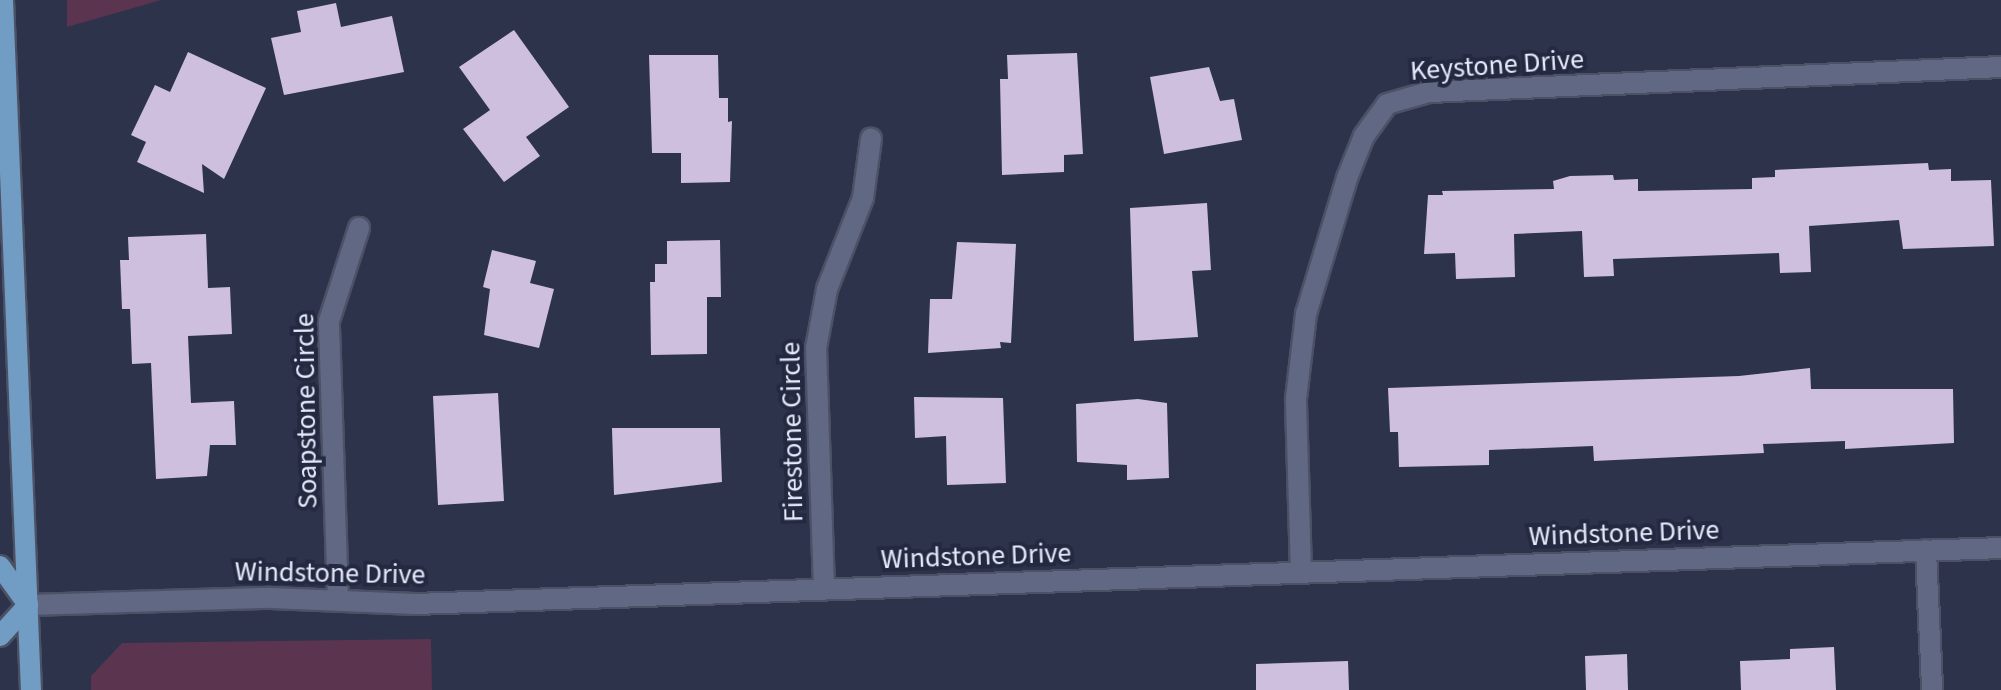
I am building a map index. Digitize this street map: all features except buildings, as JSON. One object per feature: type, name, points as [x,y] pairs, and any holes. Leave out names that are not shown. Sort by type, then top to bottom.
[{"type":"main road","points":[[3,0],[31,690]]},
{"type":"main road","points":[[0,566],[28,605]]},
{"type":"main road","points":[[0,636],[28,605]]},
{"type":"street","name":"Keystone Drive","points":[[1301,572],[1296,399],[1306,314],[1347,178],[1364,136],[1387,104],[1429,92],[2001,67]]},
{"type":"street","name":"Firestone Circle","points":[[824,589],[816,348],[827,289],[863,198],[871,139]]},
{"type":"street","name":"Soapstone Circle","points":[[338,598],[329,321],[359,228]]},
{"type":"street","name":"Windstone Drive","points":[[28,605],[338,598],[415,604],[2001,548]]},
{"type":"street","points":[[1926,550],[1932,690]]},
{"type":"shaded area","points":[[67,0],[161,0],[67,27]]},
{"type":"shaded area","points":[[431,639],[432,690],[91,690],[91,676],[122,643]]}]
